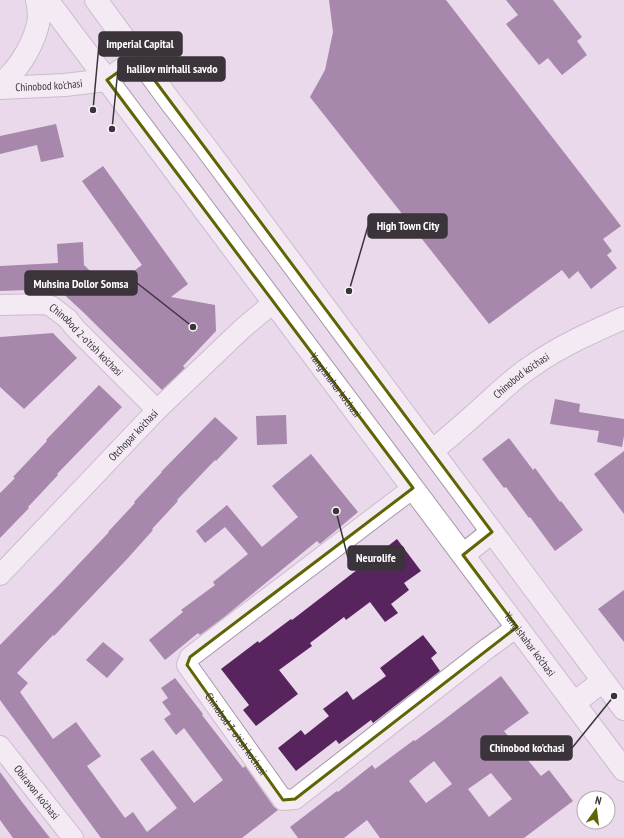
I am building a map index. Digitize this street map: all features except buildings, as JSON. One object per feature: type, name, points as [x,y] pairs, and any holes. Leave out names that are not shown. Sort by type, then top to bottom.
[{"type":"main road","points":[[0,85],[17,68],[33,39],[38,27],[39,10],[37,0]]},
{"type":"main road","name":"Yangishahar ko‘chasi","points":[[47,0],[624,770]]},
{"type":"main road","points":[[96,0],[170,102],[624,709]]},
{"type":"main road","name":"Chinobod ko'chasi","points":[[0,88],[65,85],[107,80],[138,58]]},
{"type":"main road","name":"Chinobod ko'chasi","points":[[432,451],[454,434],[531,366],[572,342],[624,318]]},
{"type":"main road","points":[[463,555],[492,532]]},
{"type":"main road","points":[[574,704],[604,681]]},
{"type":"street","name":"Otchopar ko'chasi","points":[[2,568],[157,410],[242,329],[274,302]]},
{"type":"street","name":"Chinobod 2-o'tish ko'chasi","points":[[0,304],[44,304],[51,306],[68,319],[75,328],[157,410]]},
{"type":"street","name":"Chinobod 3-o'tish ko'chasi","points":[[413,488],[190,658],[186,665],[283,800],[295,798],[517,627]]},
{"type":"street","name":"Obiravon ko'chasi","points":[[0,746],[73,838]]},
{"type":"highlighted area","points":[[138,58],[492,532],[463,555],[517,627],[295,799],[283,800],[187,665],[190,657],[413,488],[107,80]]},
{"type":"place","name":"Imperial Capital","points":[[93,110]]},
{"type":"place","name":"halilov mirhalil savdo","points":[[112,129]]},
{"type":"place","name":"High Town City","points":[[349,291]]},
{"type":"place","name":"Muhsina Dollor Somsa","points":[[193,327]]},
{"type":"place","name":"Neurolife","points":[[336,511]]},
{"type":"place","name":"Chinobod ko'chasi","points":[[614,696]]}]
